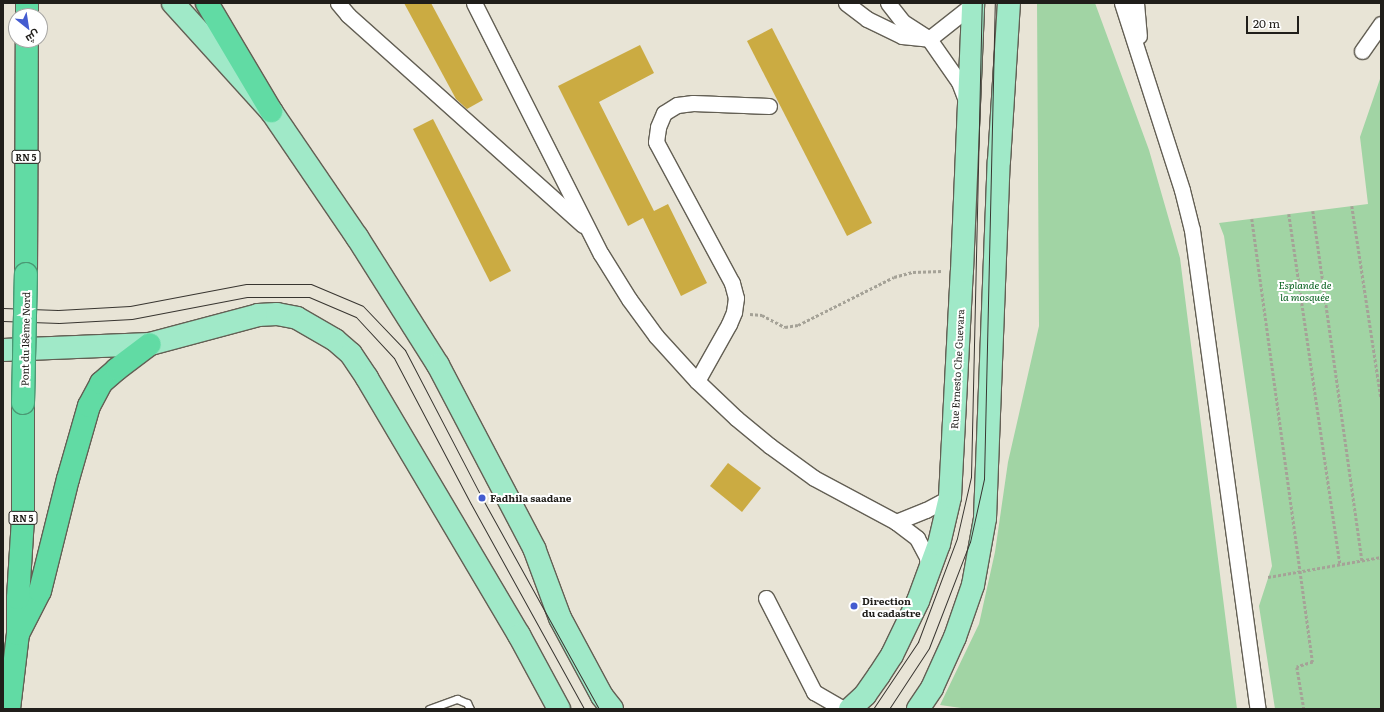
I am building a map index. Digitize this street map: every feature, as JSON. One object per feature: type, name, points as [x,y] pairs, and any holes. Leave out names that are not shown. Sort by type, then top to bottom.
[{"type":"highway","points":[[207,3],[271,110]]},
{"type":"highway","name":"Pont du 18ème Nord","points":[[18,634],[18,598],[23,518],[27,48]]},
{"type":"highway","points":[[18,634],[40,591],[68,478],[89,406],[101,383],[117,368],[150,344]]},
{"type":"highway","name":"RN 5","points":[[9,709],[18,634]]},
{"type":"main road","points":[[173,3],[271,110],[357,237],[438,364],[534,548],[560,618],[602,696],[612,709]]},
{"type":"main road","points":[[918,709],[932,688],[955,637],[971,592],[984,518],[987,488],[1000,161],[1009,3]]},
{"type":"main road","name":"Rue Ernesto Che Guevara","points":[[850,709],[865,695],[892,655],[918,601],[939,544],[950,497],[962,271],[973,4]]},
{"type":"main road","points":[[3,350],[150,344],[258,315],[277,314],[297,318],[335,340],[351,354],[367,378],[519,635],[559,709]]},
{"type":"street","points":[[338,3],[348,15],[589,231]]},
{"type":"street","points":[[474,3],[601,254],[629,299],[656,336],[697,381],[736,418],[814,478],[896,522],[918,538],[927,557],[928,575]]},
{"type":"street","points":[[846,3],[867,19],[902,36],[929,39],[973,4]]},
{"type":"street","points":[[888,3],[904,22],[929,39],[959,82],[969,108]]},
{"type":"street","points":[[1122,3],[1182,190],[1192,230],[1258,709]]},
{"type":"street","points":[[1136,3],[1143,70]]},
{"type":"street","points":[[1362,51],[1381,24]]},
{"type":"street","points":[[697,381],[730,324],[736,298],[732,283],[656,142],[658,127],[664,113],[677,105],[693,103],[769,106]]},
{"type":"street","points":[[896,522],[926,510],[950,497]]},
{"type":"street","points":[[766,598],[814,692],[843,709]]},
{"type":"lane","points":[[430,709],[457,699],[467,703],[470,709]]},
{"type":"path","points":[[1352,206],[1381,397]]},
{"type":"path","points":[[1313,211],[1362,561]]},
{"type":"path","points":[[1290,214],[1340,565]]},
{"type":"path","points":[[1252,218],[1302,571],[1313,662],[1297,667],[1304,709]]},
{"type":"path","points":[[734,312],[762,315],[785,327],[798,325],[894,277],[913,272],[962,271]]},
{"type":"path","points":[[1268,577],[1381,557]]},
{"type":"green space","points":[[1037,3],[1095,3],[1149,150],[1180,258],[1237,709],[968,709],[940,705],[979,624],[995,552],[1008,462],[1039,326]]},
{"type":"green space","name":"Esplande de la mosquée","points":[[1381,76],[1381,709],[1275,709],[1259,606],[1272,566],[1224,236],[1219,223],[1368,204],[1360,137]]},
{"type":"building","points":[[404,3],[431,3],[483,100],[467,109],[456,99]]},
{"type":"building","points":[[772,28],[872,223],[847,236],[747,41]]},
{"type":"building","points":[[640,45],[654,73],[599,102],[654,211],[668,204],[707,283],[681,296],[643,218],[628,226],[558,86]]},
{"type":"building","points":[[433,119],[511,271],[490,282],[413,129]]},
{"type":"building","points":[[728,463],[761,488],[742,512],[710,486]]},
{"type":"tram line","points":[[873,709],[918,642],[957,538],[971,477],[982,3]]},
{"type":"tram line","points":[[889,709],[929,648],[970,542],[984,479],[995,3]]},
{"type":"tram line","points":[[3,308],[58,310],[130,306],[246,284],[311,284],[363,306],[405,350],[482,498],[599,709]]},
{"type":"tram line","points":[[3,321],[59,323],[132,319],[247,297],[309,297],[356,317],[394,358],[471,504],[584,709]]},
{"type":"place","name":"Fadhila saadane","points":[[482,498]]},
{"type":"place","name":"Direction du cadastre","points":[[854,606]]}]
